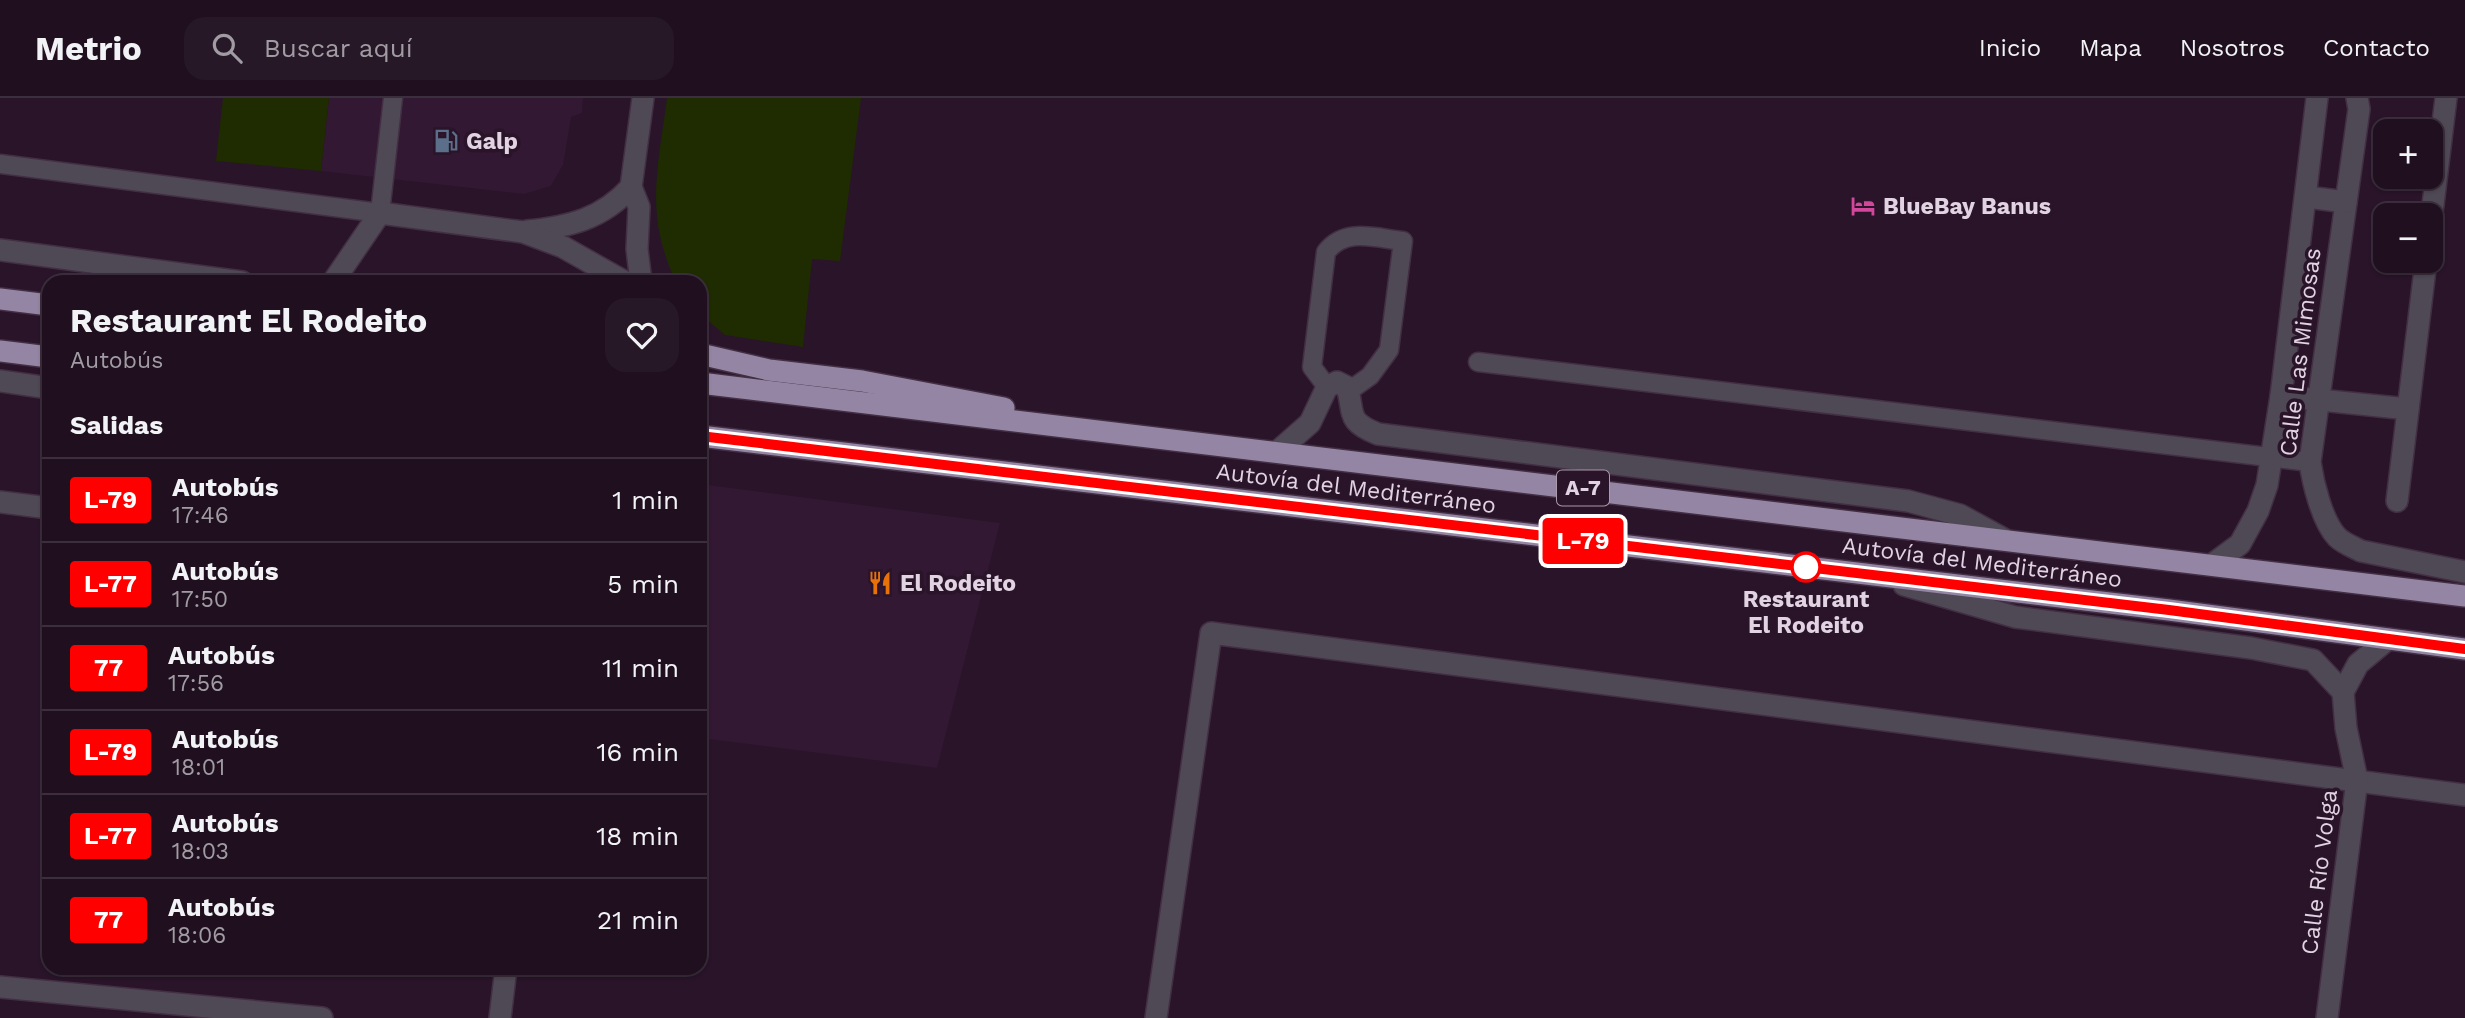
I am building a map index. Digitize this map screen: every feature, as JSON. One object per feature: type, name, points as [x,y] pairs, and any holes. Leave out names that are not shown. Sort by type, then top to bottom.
[{"type":"highway","points":[[0,299],[42,304]]},
{"type":"highway","points":[[0,353],[42,356]]},
{"type":"highway","points":[[707,356],[769,370],[862,381],[968,399],[1091,430]]},
{"type":"highway","name":"Autovía del Mediterráneo","points":[[707,384],[2465,596]]},
{"type":"highway","name":"Autovía del Mediterráneo","points":[[707,437],[1873,575],[2465,649]]},
{"type":"street","points":[[640,275],[637,249],[639,207],[631,187],[643,98]]},
{"type":"street","name":"Calle Las Mimosas","points":[[2213,565],[2240,544],[2258,511],[2272,457],[2307,197],[2317,98]]},
{"type":"street","name":"Calle Las Mimosas","points":[[2357,98],[2359,109],[2310,462],[2316,495],[2335,536],[2347,544],[2361,551],[2465,572]]},
{"type":"street","points":[[2433,203],[2446,98]]},
{"type":"street","points":[[523,232],[562,228],[599,215],[631,187]]},
{"type":"street","points":[[2307,197],[2346,202]]},
{"type":"street","points":[[338,275],[380,213],[523,232],[563,247],[613,275]]},
{"type":"street","points":[[0,250],[189,275]]},
{"type":"street","points":[[2397,500],[2424,273]]},
{"type":"street","points":[[0,381],[42,387]]},
{"type":"street","points":[[1277,452],[1310,422],[1327,387],[1337,382],[1345,384],[1349,391],[1349,411],[1353,417],[1378,434],[1908,501],[1961,515],[2004,539]]},
{"type":"street","points":[[2281,396],[2407,409]]},
{"type":"street","points":[[0,502],[42,507]]},
{"type":"street","points":[[1873,575],[2015,617],[2251,648],[2313,660],[2343,692],[2358,664],[2388,639]]},
{"type":"street","points":[[1156,1018],[1211,634],[2465,795]]},
{"type":"street","name":"Calle Río Volga","points":[[2327,1018],[2357,780],[2346,728],[2343,692]]},
{"type":"street","points":[[500,1018],[505,975]]},
{"type":"street","points":[[0,987],[322,1018]]},
{"type":"lane","points":[[0,164],[380,213],[393,98]]},
{"type":"lane","points":[[1327,387],[1312,367],[1326,252],[1332,243],[1352,235],[1403,241],[1389,350],[1370,376],[1349,391]]},
{"type":"lane","points":[[1478,362],[2310,462]]},
{"type":"shaded area","name":"Galp","points":[[329,98],[583,98],[582,113],[571,117],[563,165],[551,186],[524,194],[321,171]]},
{"type":"shaded area","points":[[707,485],[1000,523],[937,768],[707,739]]},
{"type":"green space","points":[[223,98],[329,98],[321,171],[216,161]]},
{"type":"green space","points":[[667,98],[861,98],[840,261],[812,259],[803,347],[725,335],[707,320],[707,275],[673,275],[666,257],[657,213],[657,169]]},
{"type":"bus line","name":"L-79","points":[[707,437],[2169,610],[2465,649]]},
{"type":"place","name":"Galp","points":[[446,141]]},
{"type":"place","name":"BlueBay Banus","points":[[1863,206]]},
{"type":"place","name":"Restaurant El Rodeito","points":[[1806,567]]},
{"type":"place","name":"El Rodeito","points":[[880,583]]}]
